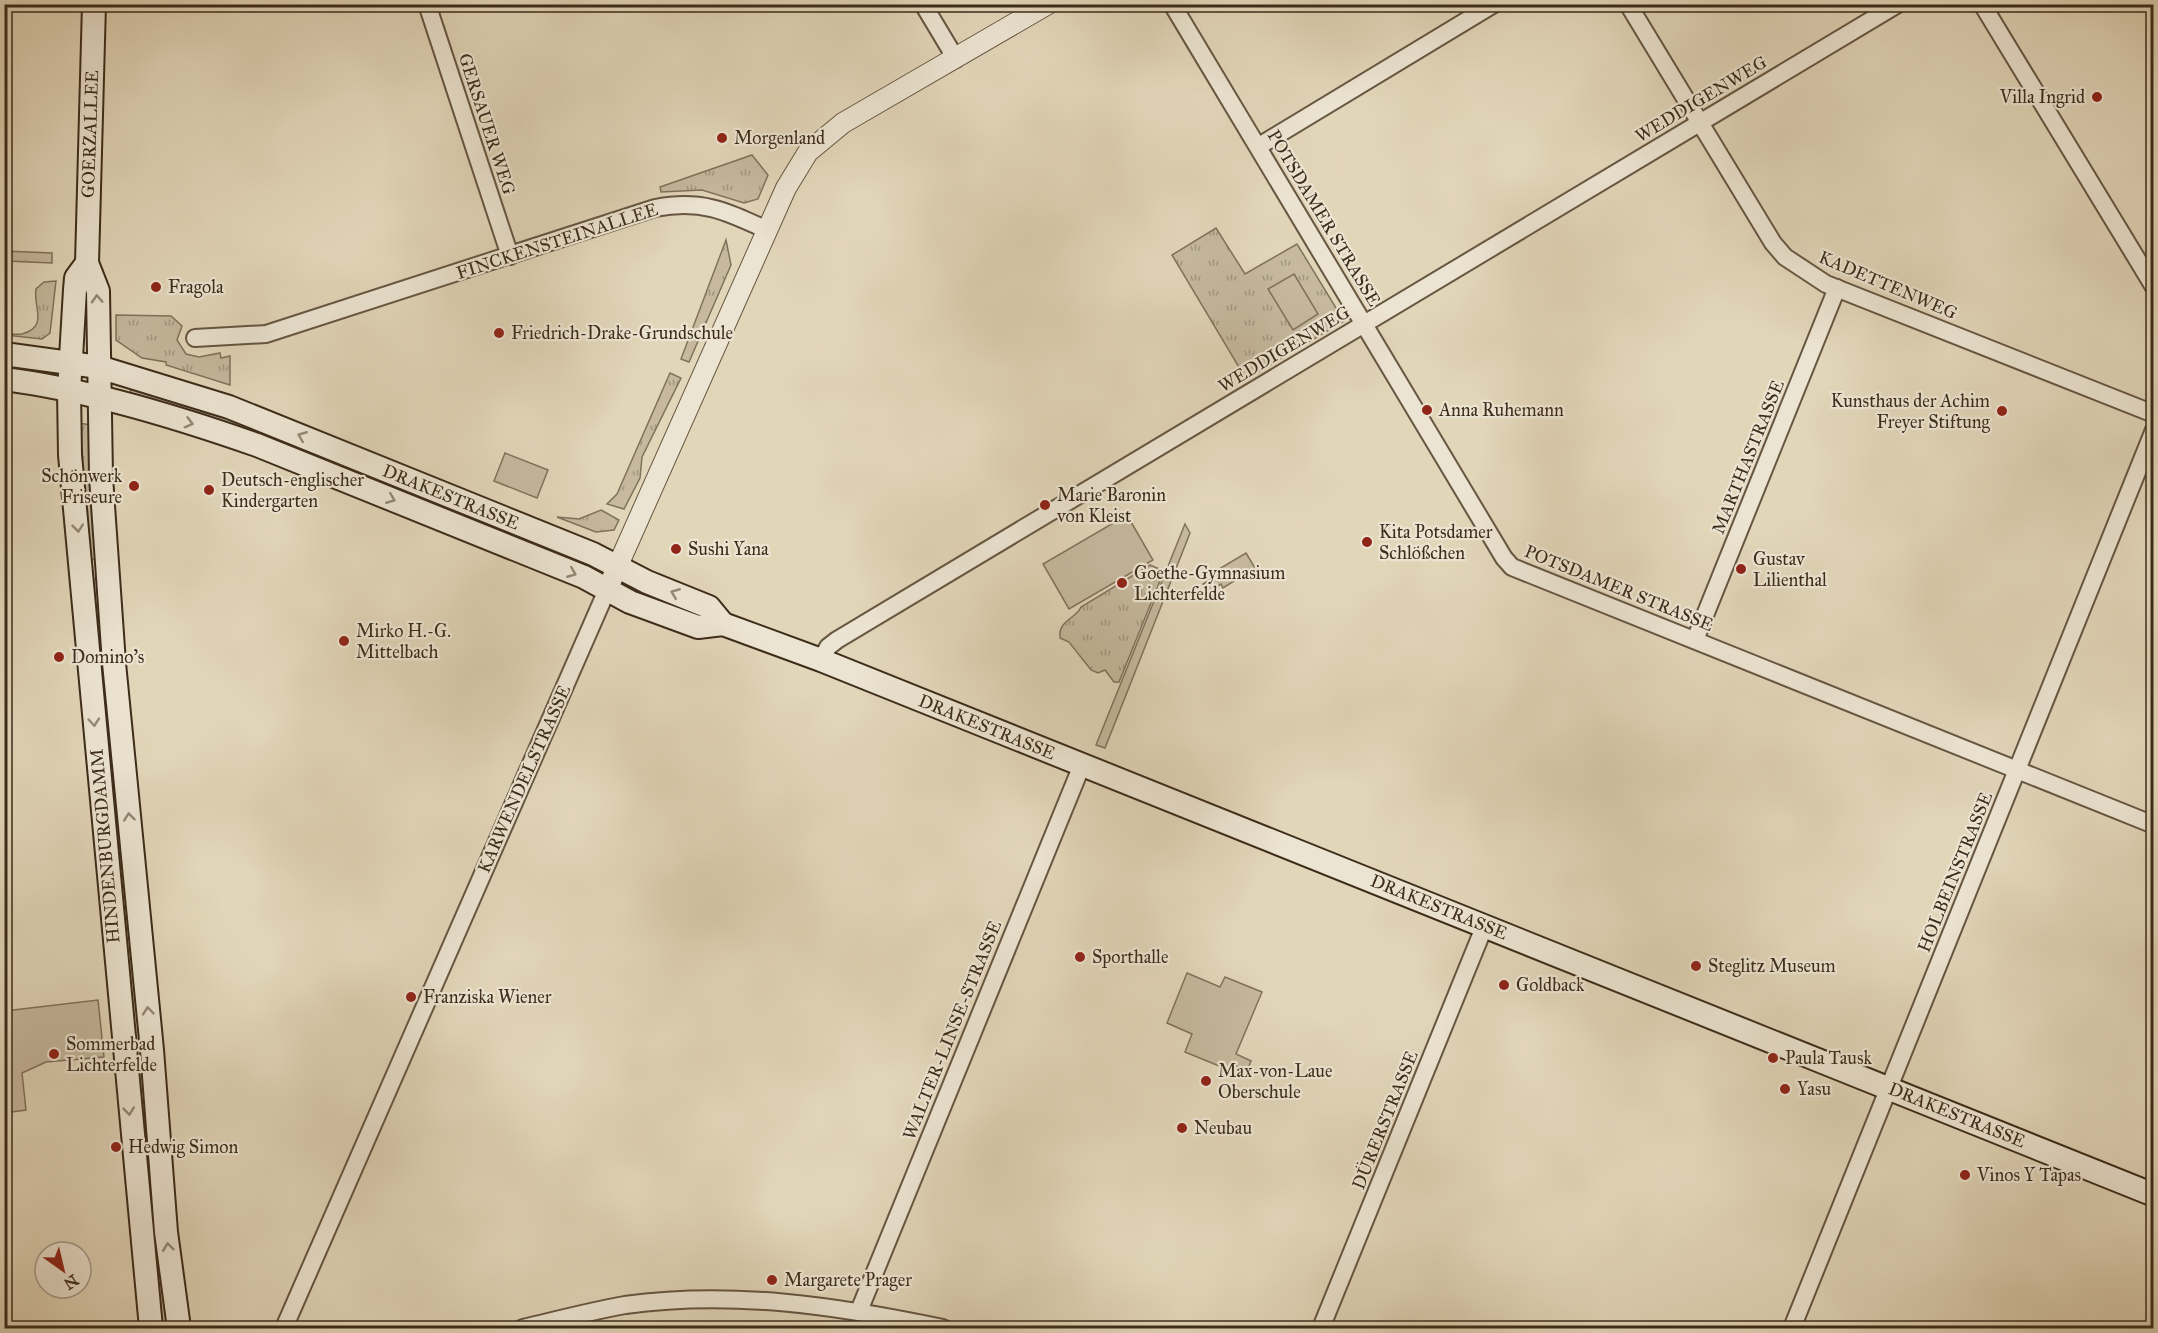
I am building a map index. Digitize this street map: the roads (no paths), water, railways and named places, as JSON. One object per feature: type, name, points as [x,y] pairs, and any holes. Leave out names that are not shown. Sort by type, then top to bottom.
[{"type":"main road","name":"GOERZALLEE","points":[[94,4],[87,263],[98,291],[99,367]]},
{"type":"main road","name":"GOERZALLEE","points":[[71,363],[76,278],[87,263]]},
{"type":"main road","name":"DRAKESTRASSE","points":[[4,354],[99,367],[229,407],[618,566],[647,582],[709,607],[723,624]]},
{"type":"main road","name":"HINDENBURGDAMM","points":[[71,363],[70,455],[151,1329]]},
{"type":"main road","name":"HINDENBURGDAMM","points":[[99,367],[114,663],[152,1051],[166,1232],[179,1329]]},
{"type":"main road","name":"DRAKESTRASSE","points":[[4,379],[39,383],[99,398],[211,428],[257,445],[573,573],[630,602],[698,627],[723,624],[822,660],[2154,1195]]},
{"type":"street","name":"GERSAUER WEG","points":[[427,4],[510,256]]},
{"type":"street","points":[[923,4],[956,59]]},
{"type":"street","points":[[767,230],[786,188],[808,152],[843,123],[1048,4]]},
{"type":"street","name":"POTSDAMER STRASSE","points":[[1172,4],[1508,563],[2154,825]]},
{"type":"street","points":[[1259,146],[1494,4]]},
{"type":"street","name":"KADETTENWEG","points":[[1628,4],[1773,243],[1785,257],[1807,273],[1837,288],[2154,414]]},
{"type":"street","name":"WEDDIGENWEG","points":[[822,660],[828,647],[837,640],[1898,4]]},
{"type":"street","points":[[1982,4],[2154,286]]},
{"type":"street","name":"FINCKENSTEINALLEE","points":[[195,338],[266,334],[655,208],[676,204],[709,206],[767,230]]},
{"type":"street","name":"KARWENDELSTRASSE","points":[[284,1329],[767,230]]},
{"type":"street","name":"MARTHASTRASSE","points":[[1695,640],[1837,288]]},
{"type":"street","name":"HOLBEINSTRASSE","points":[[1792,1329],[2154,430]]},
{"type":"street","name":"WALTER-LINSE-STRASSE","points":[[858,1311],[1082,765]]},
{"type":"street","name":"DÜRERSTRASSE","points":[[1321,1329],[1485,926]]},
{"type":"street","points":[[523,1329],[580,1314],[665,1301],[769,1301],[858,1311],[943,1329]]},
{"type":"place","name":"Villa Ingrid","points":[[2097,97]]},
{"type":"place","name":"Morgenland","points":[[722,138]]},
{"type":"place","name":"Fragola","points":[[156,287]]},
{"type":"place","name":"Friedrich-Drake-Grundschule","points":[[499,333]]},
{"type":"place","name":"Anna Ruhemann","points":[[1427,410]]},
{"type":"place","name":"Kunsthaus der Achim Freyer Stiftung","points":[[2002,411]]},
{"type":"place","name":"Schönwerk Friseure","points":[[134,486]]},
{"type":"place","name":"Deutsch-englischer Kindergarten","points":[[209,490]]},
{"type":"place","name":"Marie Baronin von Kleist","points":[[1045,505]]},
{"type":"place","name":"Kita Potsdamer Schlößchen","points":[[1367,542]]},
{"type":"place","name":"Sushi Yana","points":[[676,549]]},
{"type":"place","name":"Gustav Lilienthal","points":[[1741,569]]},
{"type":"place","name":"Goethe-Gymnasium Lichterfelde","points":[[1122,583]]},
{"type":"place","name":"Mirko H.-G. Mittelbach","points":[[344,641]]},
{"type":"place","name":"Domino's","points":[[59,657]]},
{"type":"place","name":"Sporthalle","points":[[1080,957]]},
{"type":"place","name":"Steglitz Museum","points":[[1696,966]]},
{"type":"place","name":"Goldback","points":[[1504,985]]},
{"type":"place","name":"Franziska Wiener","points":[[411,997]]},
{"type":"place","name":"Sommerbad Lichterfelde","points":[[54,1054]]},
{"type":"place","name":"Paula Tausk","points":[[1773,1058]]},
{"type":"place","name":"Max-von-Laue Oberschule","points":[[1206,1081]]},
{"type":"place","name":"Yasu","points":[[1785,1089]]},
{"type":"place","name":"Neubau","points":[[1182,1128]]},
{"type":"place","name":"Hedwig Simon","points":[[116,1147]]},
{"type":"place","name":"Vinos Y Tapas","points":[[1965,1175]]},
{"type":"place","name":"Margarete Prager","points":[[772,1280]]}]
